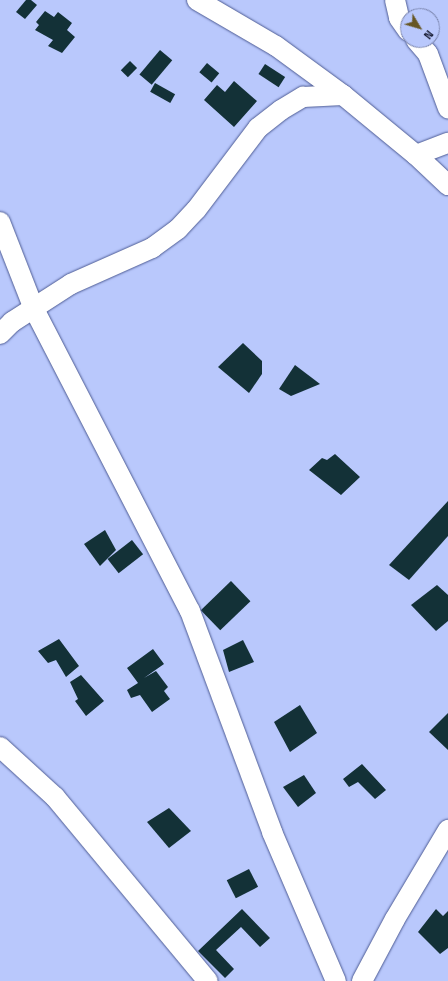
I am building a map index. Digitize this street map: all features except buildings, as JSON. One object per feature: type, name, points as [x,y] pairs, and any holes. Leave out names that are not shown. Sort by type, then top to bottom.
[{"type":"street","points":[[198,0],[276,46],[342,95],[416,155],[448,186]]},
{"type":"street","points":[[395,0],[400,19]]},
{"type":"street","points":[[423,48],[428,54],[448,108]]},
{"type":"street","points":[[0,334],[12,322],[71,284],[152,248],[178,229],[196,210],[258,128],[281,110],[303,97],[342,95]]},
{"type":"street","points":[[416,155],[448,143]]},
{"type":"street","points":[[0,222],[34,309],[190,611],[272,832],[336,981]]},
{"type":"street","points":[[0,747],[55,797],[208,981]]},
{"type":"street","points":[[362,981],[395,919],[448,830]]}]
